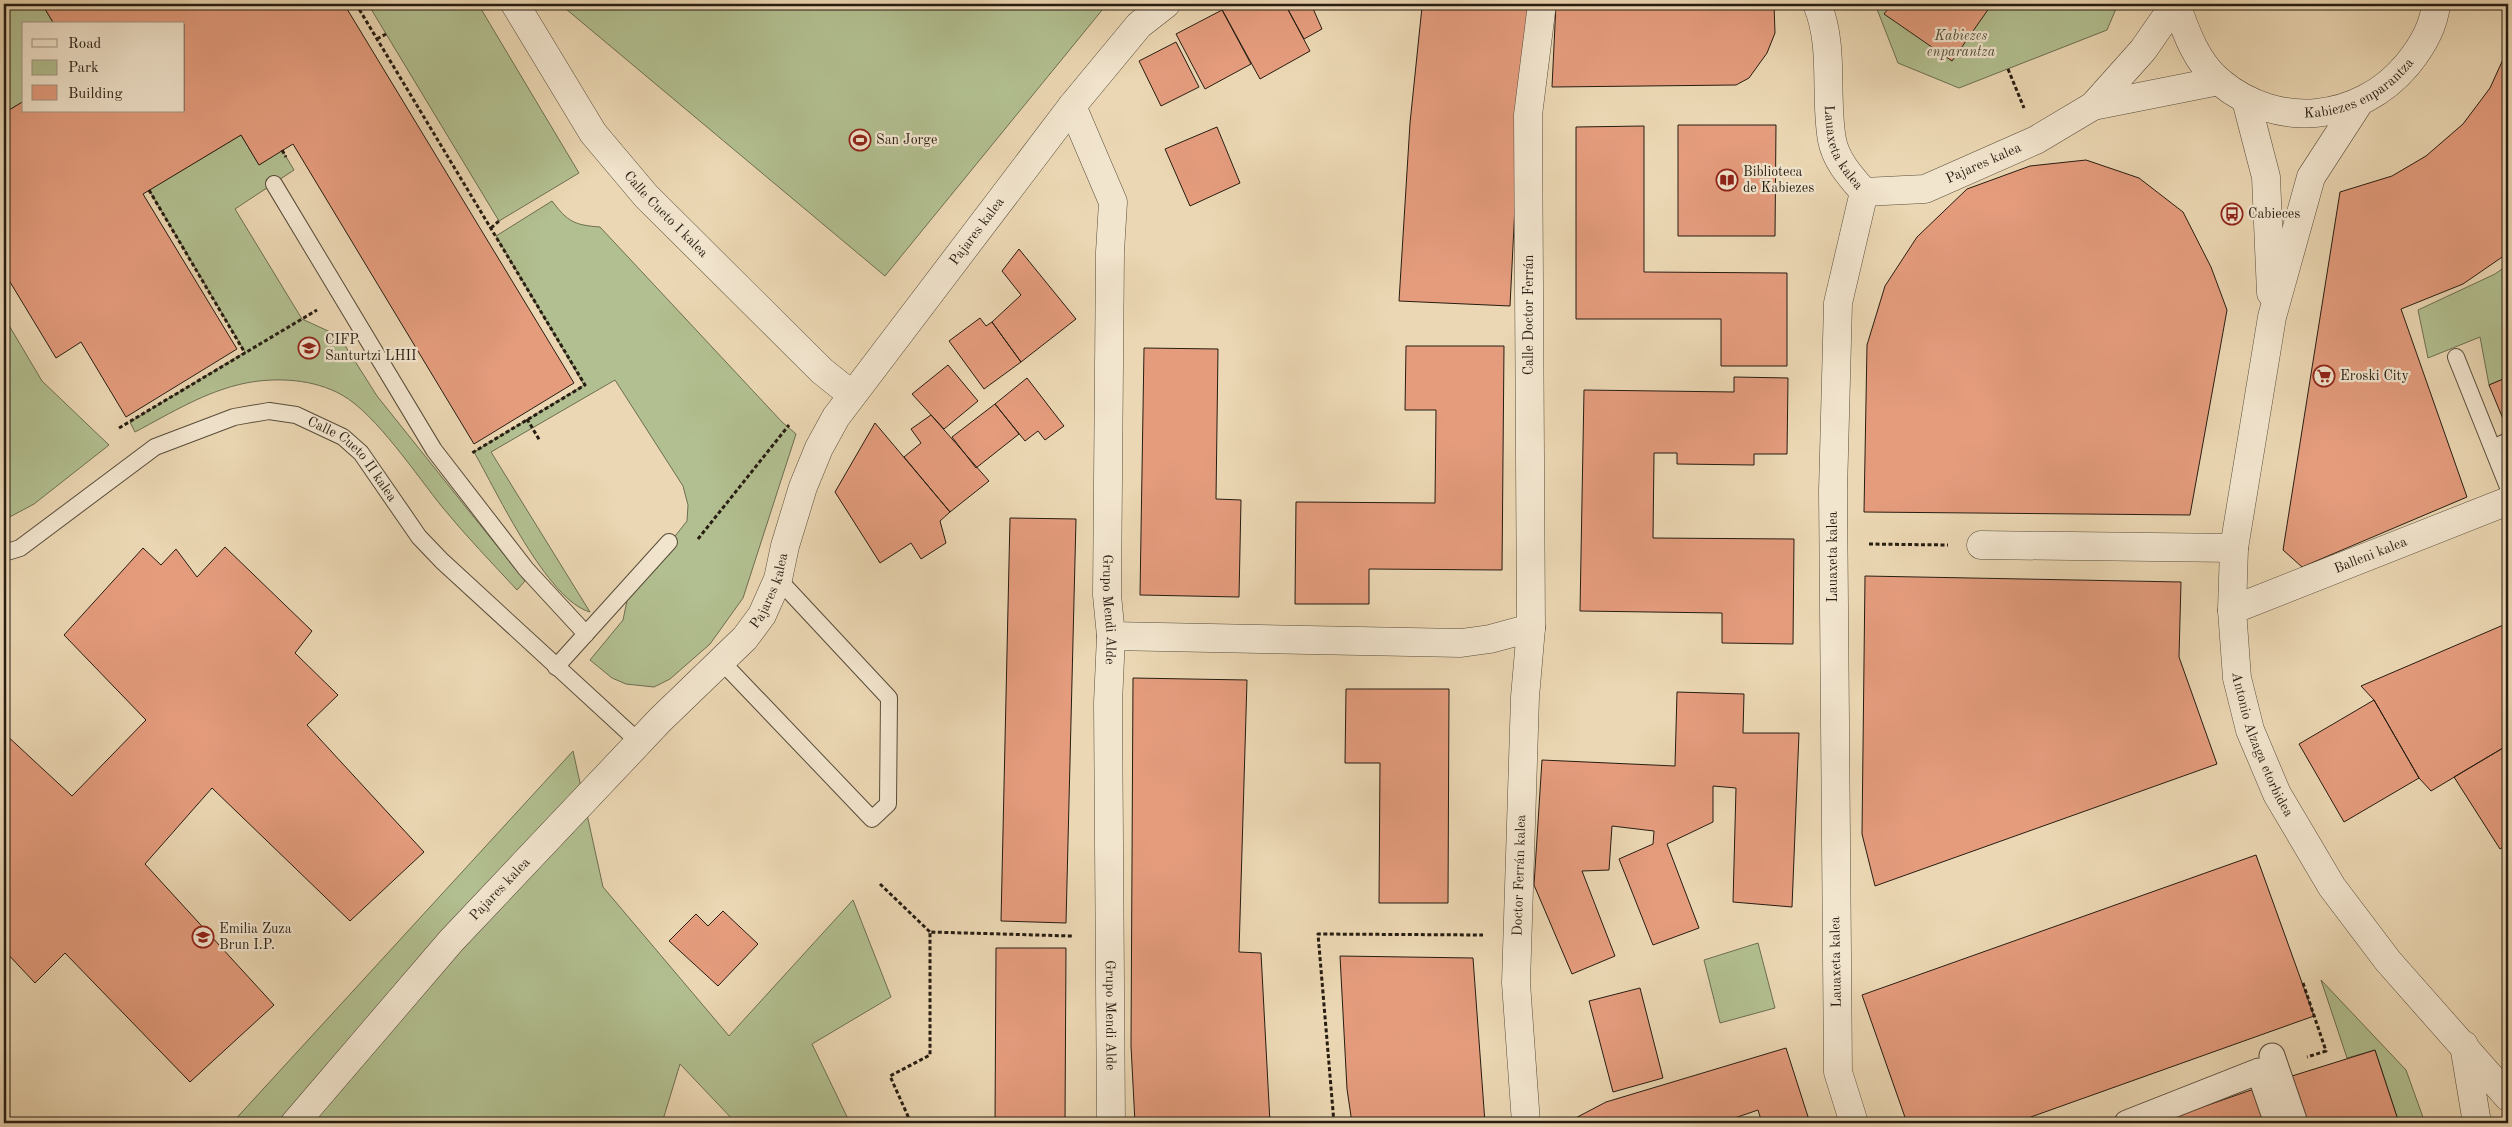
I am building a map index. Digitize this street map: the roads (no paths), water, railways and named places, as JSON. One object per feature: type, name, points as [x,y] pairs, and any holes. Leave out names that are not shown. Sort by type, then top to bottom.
[{"type":"street","name":"Calle Cueto I kalea","points":[[515,4],[593,133],[646,196],[822,371],[852,395]]},
{"type":"street","name":"Pajares kalea","points":[[295,1123],[451,941],[639,742],[745,638],[762,615],[778,578],[790,529],[819,448],[852,395],[1072,106],[1139,25],[1166,4]]},
{"type":"street","name":"Calle Doctor Ferrán","points":[[1531,628],[1528,115],[1542,4]]},
{"type":"street","name":"Lauaxeta kalea","points":[[1817,4],[1825,24],[1832,142],[1845,170],[1864,192],[1838,303],[1833,543],[1838,1072],[1854,1123]]},
{"type":"street","name":"Pajares kalea","points":[[1864,192],[1925,189],[2036,140],[2094,106],[2144,50],[2175,4]]},
{"type":"street","name":"Kabiezes enparantza","points":[[2175,4],[2190,46],[2219,81],[2246,100],[2283,112],[2322,113],[2359,103],[2393,81],[2419,50],[2435,13],[2436,4]]},
{"type":"street","name":"Pajares kalea","points":[[2094,106],[2219,81]]},
{"type":"street","name":"Antonio Alzaga etorbidea","points":[[2246,100],[2266,177],[2272,318]]},
{"type":"street","name":"Antonio Alzaga etorbidea","points":[[2359,103],[2311,177],[2272,318],[2234,548],[2232,610],[2237,678],[2248,722],[2277,794],[2332,887],[2388,961],[2508,1097]]},
{"type":"street","name":"Grupo Mendi Alde","points":[[1072,106],[1113,202],[1110,252],[1108,585],[1111,636],[1108,704],[1111,1123]]},
{"type":"street","name":"Balleni kalea","points":[[2232,610],[2508,501]]},
{"type":"street","points":[[1981,545],[2234,548]]},
{"type":"street","points":[[1111,636],[1460,643],[1490,639],[1531,628]]},
{"type":"street","name":"Doctor Ferrán kalea","points":[[1526,1123],[1516,983],[1525,697],[1531,628]]},
{"type":"street","points":[[2464,1046],[2477,1123]]},
{"type":"street","points":[[2272,1056],[2295,1123]]},
{"type":"street","points":[[2127,1123],[2259,1071],[2277,1123]]},
{"type":"lane","points":[[274,184],[439,457],[526,569],[586,634]]},
{"type":"lane","points":[[2456,356],[2508,487]]},
{"type":"lane","name":"Calle Cueto II kalea","points":[[4,552],[20,548],[155,447],[234,417],[269,411],[296,415],[343,437],[361,453],[419,537],[442,561],[639,742]]},
{"type":"lane","points":[[2493,448],[2508,441]]},
{"type":"lane","points":[[556,667],[669,542]]},
{"type":"lane","points":[[722,662],[872,819],[888,804],[889,698],[778,578]]},
{"type":"place","name":"San Jorge","points":[[860,140]]},
{"type":"place","name":"Biblioteca de Kabiezes","points":[[1727,180]]},
{"type":"place","name":"Cabieces","points":[[2232,214]]},
{"type":"place","name":"CIFP Santurtzi LHII","points":[[309,348]]},
{"type":"place","name":"Eroski City","points":[[2324,376]]},
{"type":"place","name":"Emilia Zuza Brun I.P.","points":[[203,937]]}]
